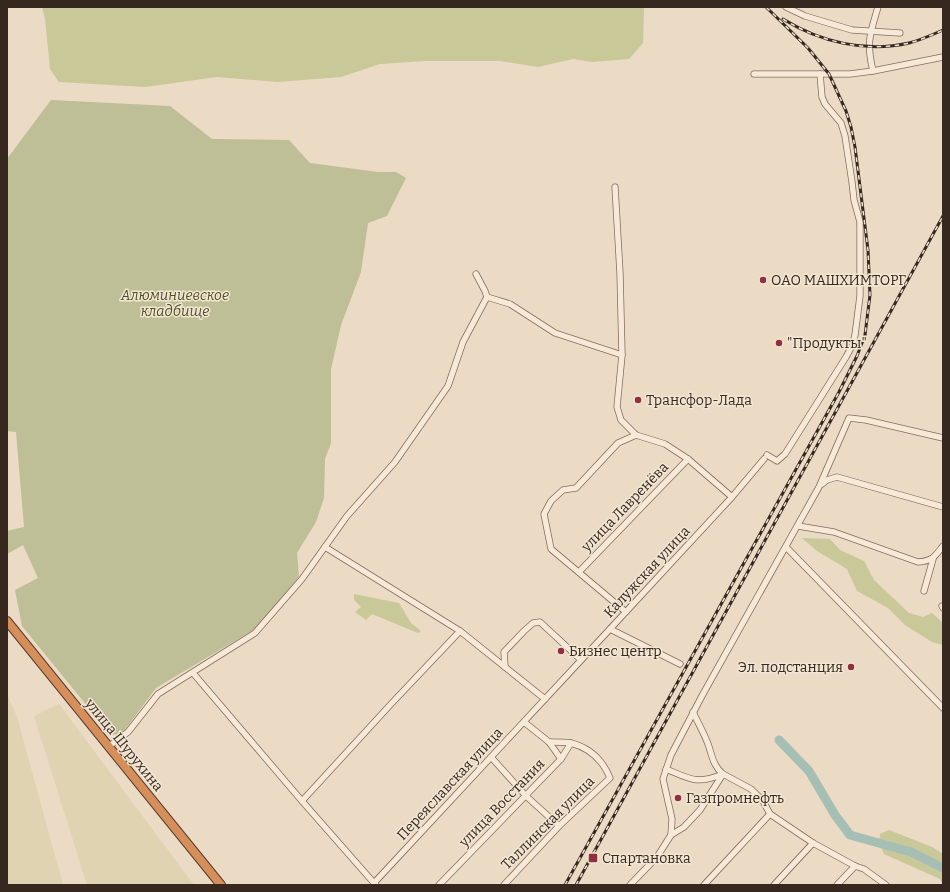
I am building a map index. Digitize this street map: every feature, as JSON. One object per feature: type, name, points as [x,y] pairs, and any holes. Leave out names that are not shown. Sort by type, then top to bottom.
[{"type":"highway","name":"улица Шурухина","points":[[7,621],[221,885]]},
{"type":"street","points":[[786,7],[805,16],[852,30],[900,33]]},
{"type":"street","points":[[873,71],[868,47],[870,30],[878,7]]},
{"type":"street","points":[[754,74],[850,74],[943,57]]},
{"type":"street","name":"Калужская улица","points":[[545,699],[732,496],[765,457],[777,461],[785,454],[852,346],[855,335],[861,281],[860,222],[854,200],[846,136],[842,123],[825,104],[822,97],[820,74]]},
{"type":"street","points":[[615,187],[620,273],[622,355],[617,407],[621,420],[636,435],[665,444],[688,459],[732,496]]},
{"type":"street","points":[[108,747],[128,732],[158,694],[255,633],[302,579],[347,516],[396,462],[448,386],[463,342],[487,297],[476,274]]},
{"type":"street","points":[[487,297],[511,304],[555,333],[622,355]]},
{"type":"street","points":[[671,835],[672,819],[663,779],[671,755],[693,712],[819,487],[849,418],[866,420],[943,438]]},
{"type":"street","points":[[626,612],[551,549],[544,514],[551,501],[563,490],[576,488],[618,443],[636,435]]},
{"type":"street","name":"улица Лавренёва","points":[[579,572],[688,459]]},
{"type":"street","points":[[819,487],[827,480],[837,477],[943,507]]},
{"type":"street","points":[[798,526],[834,532],[918,562],[933,559]]},
{"type":"street","points":[[924,591],[933,559],[943,546]]},
{"type":"street","points":[[325,547],[460,631],[545,699]]},
{"type":"street","points":[[786,547],[943,708]]},
{"type":"street","points":[[505,667],[504,652],[533,623],[540,622],[581,660]]},
{"type":"street","points":[[610,629],[680,664]]},
{"type":"street","points":[[302,801],[460,631]]},
{"type":"street","points":[[193,673],[375,884]]},
{"type":"street","name":"Переяславская улица","points":[[375,884],[545,699]]},
{"type":"street","points":[[693,712],[718,770],[751,789],[763,801],[770,814],[812,842],[854,866],[864,869],[886,885]]},
{"type":"street","name":"улица Восстания","points":[[439,885],[561,759],[549,742],[524,722]]},
{"type":"street","points":[[549,742],[571,743],[561,759]]},
{"type":"street","name":"Таллинская улица","points":[[504,885],[559,826],[610,778],[606,767],[593,754],[571,743]]},
{"type":"street","points":[[491,757],[526,796],[559,826]]},
{"type":"street","points":[[666,770],[693,780],[710,780],[723,774]]},
{"type":"street","points":[[630,885],[657,857],[671,835],[684,827],[700,810],[723,774]]},
{"type":"street","points":[[704,885],[770,814]]},
{"type":"street","points":[[774,885],[812,842]]},
{"type":"street","points":[[837,885],[854,866]]},
{"type":"shaded area","points":[[7,694],[17,717],[63,885],[7,885]]},
{"type":"shaded area","points":[[59,704],[194,885],[87,885],[34,716]]},
{"type":"green space","points":[[42,7],[644,7],[643,43],[629,59],[592,62],[573,59],[538,67],[500,61],[425,61],[380,64],[341,77],[277,82],[217,77],[145,87],[59,82],[50,69],[45,19]]},
{"type":"green space","name":"Алюминиевское кладбище","points":[[51,100],[170,106],[212,139],[289,140],[310,163],[378,172],[396,172],[406,178],[387,216],[368,223],[361,272],[341,325],[331,369],[331,443],[325,459],[324,498],[316,522],[297,553],[299,577],[258,627],[156,688],[121,735],[110,734],[22,626],[15,590],[38,578],[23,545],[7,554],[7,531],[24,527],[16,432],[7,431],[7,159]]},
{"type":"green space","points":[[802,538],[830,539],[840,550],[864,561],[874,580],[909,613],[923,617],[932,613],[943,623],[943,645],[932,642],[905,625],[888,608],[857,591],[847,569],[817,551]]},
{"type":"green space","points":[[354,594],[399,603],[411,623],[421,631],[418,633],[372,614],[366,620],[355,612],[361,607],[354,600]]},
{"type":"green space","points":[[889,830],[932,847],[943,854],[943,884],[940,879],[884,854],[879,843],[880,834]]},
{"type":"waterway","points":[[779,740],[809,771],[835,815],[850,835],[911,852],[943,868]]},
{"type":"railway","points":[[565,885],[839,392],[857,356],[865,335],[870,295],[868,250],[855,147],[851,127],[846,111],[829,74],[808,48],[766,7]]},
{"type":"railway","points":[[783,19],[812,34],[860,46],[893,46],[909,43],[943,30]]},
{"type":"railway","points":[[576,885],[943,216]]},
{"type":"place","name":"ОАО МАШХИМТОРГ","points":[[763,280]]},
{"type":"place","name":"\"Продукты\"","points":[[779,343]]},
{"type":"place","name":"Трансфор-Лада","points":[[638,400]]},
{"type":"place","name":"Бизнес центр","points":[[561,651]]},
{"type":"place","name":"Эл. подстанция","points":[[851,667]]},
{"type":"place","name":"Газпромнефть","points":[[678,798]]},
{"type":"place","name":"Спартановка","points":[[593,858]]}]
